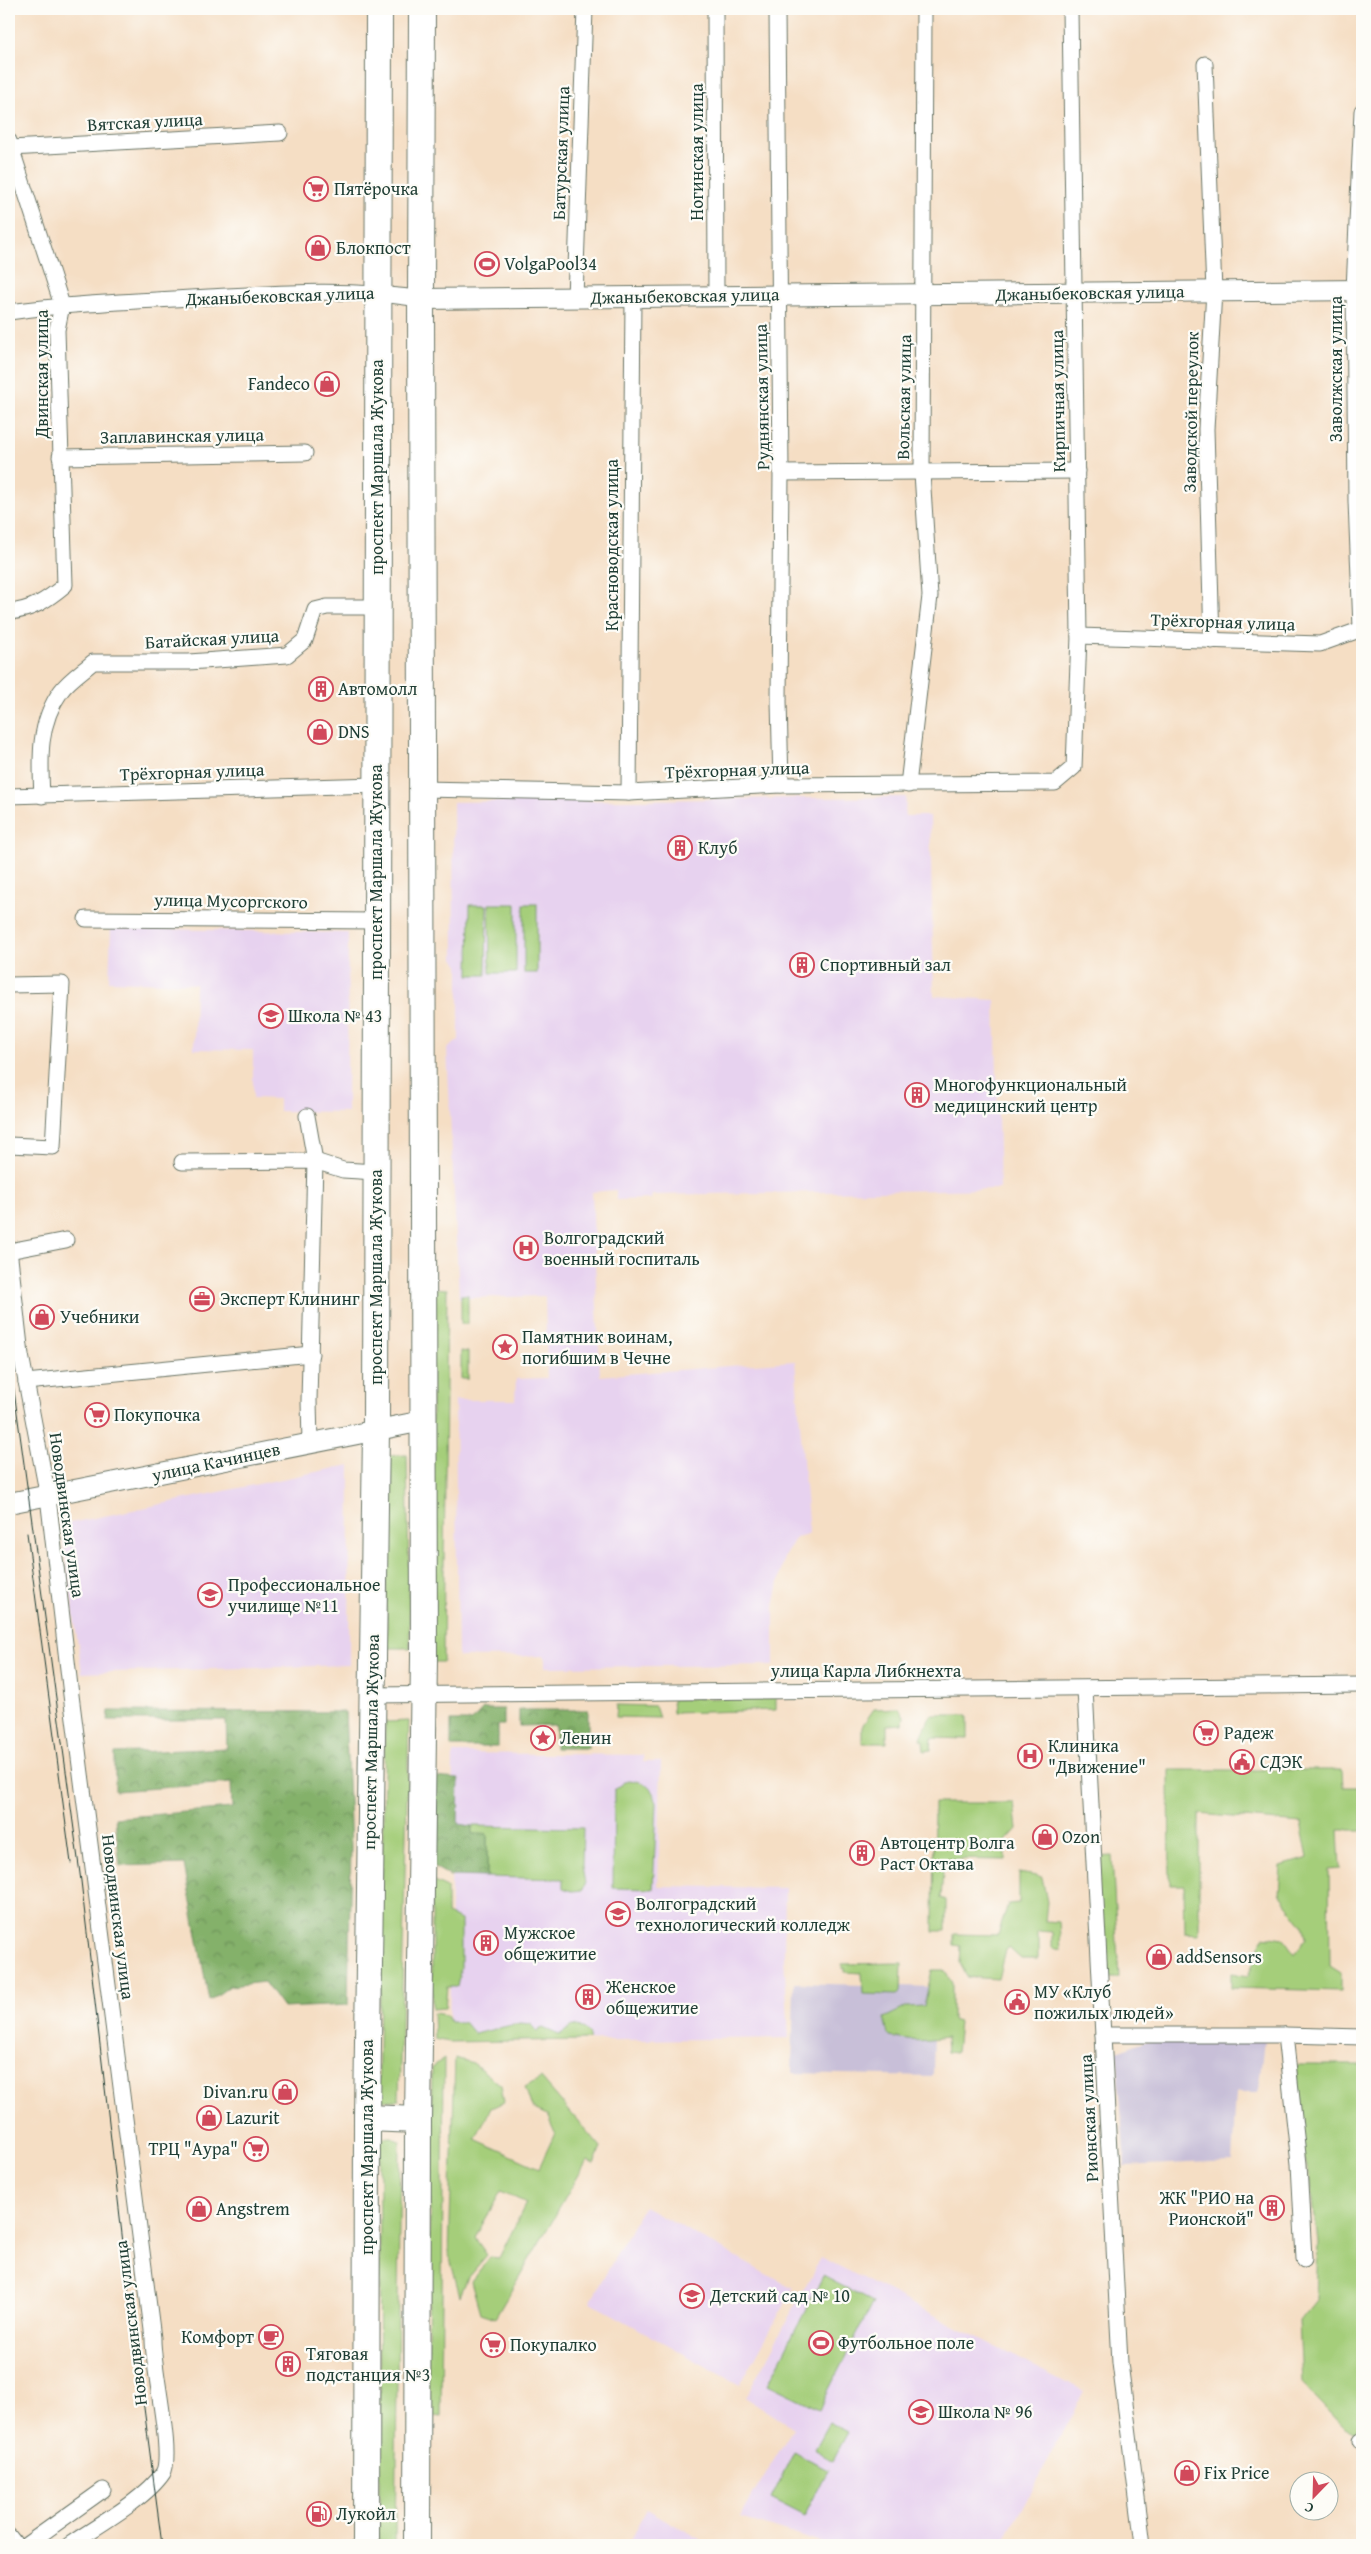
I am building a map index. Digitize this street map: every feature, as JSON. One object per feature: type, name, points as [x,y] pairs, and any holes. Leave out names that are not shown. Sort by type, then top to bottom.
[{"type":"highway","name":"проспект Маршала Жукова","points":[[366,2545],[367,2118],[371,1694],[376,1430],[378,9]]},
{"type":"highway","points":[[416,2545],[418,2120],[423,1696],[422,9]]},
{"type":"highway","points":[[367,2118],[418,2120]]},
{"type":"main road","name":"Джаныбековская улица","points":[[421,299],[1358,290]]},
{"type":"main road","name":"улица Качинцев","points":[[9,1503],[48,1497],[423,1421]]},
{"type":"street","name":"Батурская улица","points":[[575,298],[585,9]]},
{"type":"street","name":"Ногинская улица","points":[[715,9],[716,296]]},
{"type":"street","name":"Руднянская улица","points":[[777,9],[781,473],[779,700],[781,785]]},
{"type":"street","name":"Вольская улица","points":[[908,785],[930,596],[922,472],[924,9]]},
{"type":"street","name":"Кирпичная улица","points":[[1055,783],[1074,768],[1079,636],[1070,9]]},
{"type":"street","name":"Заводской переулок","points":[[1205,64],[1214,291],[1206,429],[1212,641]]},
{"type":"street","name":"Заволжская улица","points":[[1362,110],[1356,501],[1362,628]]},
{"type":"street","name":"Вятская улица","points":[[10,145],[280,133]]},
{"type":"street","name":"Двинская улица","points":[[9,612],[20,611],[43,603],[65,585],[57,330],[62,305],[10,145]]},
{"type":"street","name":"Джаныбековская улица","points":[[9,312],[62,305],[308,292],[379,292],[421,299]]},
{"type":"street","name":"Красноводская улица","points":[[629,793],[633,297]]},
{"type":"street","name":"Заплавинская улица","points":[[60,457],[305,453]]},
{"type":"street","points":[[781,473],[1077,470]]},
{"type":"street","name":"Батайская улица","points":[[42,796],[39,751],[46,718],[61,690],[93,662],[189,662],[287,655],[305,640],[315,610],[327,607],[377,607]]},
{"type":"street","name":"Трёхгорная улица","points":[[1079,636],[1320,644],[1362,628]]},
{"type":"street","name":"Трёхгорная улица","points":[[421,789],[629,793],[781,785],[1055,783]]},
{"type":"street","name":"Трёхгорная улица","points":[[9,796],[376,785]]},
{"type":"street","name":"улица Мусоргского","points":[[86,919],[376,921]]},
{"type":"street","points":[[9,985],[62,984],[53,1148],[9,1145]]},
{"type":"street","points":[[307,1116],[315,1161],[309,1401],[310,1443]]},
{"type":"street","points":[[182,1162],[315,1161],[343,1170],[376,1172]]},
{"type":"street","points":[[9,1250],[66,1240]]},
{"type":"street","name":"Новодвинская улица","points":[[9,1250],[26,1382],[48,1497],[71,1694],[153,2338],[152,2354],[166,2449],[164,2472],[149,2489],[69,2545]]},
{"type":"street","points":[[26,1382],[311,1354]]},
{"type":"street","name":"улица Карла Либкнехта","points":[[371,1694],[423,1696],[531,1692],[1362,1685]]},
{"type":"street","name":"Рионская улица","points":[[1085,1688],[1120,2363],[1144,2545]]},
{"type":"street","points":[[1103,2035],[1362,2037]]},
{"type":"street","points":[[1285,2036],[1299,2164],[1304,2259]]},
{"type":"street","points":[[26,2545],[103,2490]]},
{"type":"street","points":[[9,2536],[16,2545]]},
{"type":"shaded area","name":"Волгоградский военный госпиталь","points":[[906,797],[905,816],[930,816],[934,996],[995,1000],[1000,1189],[652,1195],[651,1199],[616,1200],[616,1190],[592,1192],[600,1376],[795,1361],[809,1534],[796,1537],[784,1557],[774,1607],[774,1665],[545,1667],[545,1656],[458,1657],[455,1400],[515,1400],[516,1379],[547,1378],[545,1296],[459,1298],[447,1049],[459,1040],[459,966],[454,958],[453,802]]},
{"type":"shaded area","name":"Школа № 43","points":[[111,928],[348,933],[347,1112],[279,1111],[279,1099],[253,1098],[253,1050],[194,1049],[195,984],[109,981]]},
{"type":"shaded area","name":"Профессиональное училище №11","points":[[350,1465],[349,1665],[82,1673],[61,1525]]},
{"type":"shaded area","name":"Волгоградский технологический колледж","points":[[453,1753],[643,1755],[643,1762],[661,1762],[658,1886],[785,1888],[784,1956],[789,2038],[449,2042]]},
{"type":"shaded area","points":[[794,1983],[935,1987],[933,2076],[792,2073]]},
{"type":"shaded area","points":[[1264,2040],[1258,2093],[1236,2093],[1232,2161],[1125,2166],[1117,2051],[1145,2041]]},
{"type":"shaded area","name":"Детский сад № 10","points":[[644,2206],[793,2289],[740,2385],[590,2302]]},
{"type":"shaded area","name":"Школа № 96","points":[[821,2257],[1084,2392],[1002,2545],[828,2545],[740,2517],[793,2428],[746,2397]]},
{"type":"shaded area","points":[[647,2509],[710,2545],[627,2545]]},
{"type":"green space","points":[[489,904],[516,904],[516,973],[490,973]]},
{"type":"green space","points":[[524,904],[537,904],[537,973],[524,973]]},
{"type":"green space","points":[[470,905],[487,905],[486,975],[469,975]]},
{"type":"green space","points":[[432,1288],[447,1289],[443,1662],[432,1662]]},
{"type":"green space","points":[[461,1295],[468,1295],[468,1324],[461,1324]]},
{"type":"green space","points":[[461,1351],[468,1352],[468,1379],[461,1379]]},
{"type":"green space","points":[[407,1455],[410,1648],[387,1648],[385,1456]]},
{"type":"green space","points":[[776,1697],[776,1710],[673,1713],[672,1699]]},
{"type":"green space","points":[[617,1705],[655,1706],[659,1718],[616,1717]]},
{"type":"green space","points":[[899,1708],[904,1716],[903,1724],[887,1725],[887,1743],[862,1743],[862,1726],[874,1709]]},
{"type":"green space","points":[[483,1709],[504,1709],[504,1725],[498,1725],[498,1747],[451,1747],[451,1721],[472,1721]]},
{"type":"green space","points":[[519,1710],[588,1710],[588,1748],[555,1748],[555,1725],[519,1726]]},
{"type":"green space","points":[[109,1711],[345,1712],[351,1846],[348,2005],[283,2008],[264,1982],[230,1986],[209,2001],[184,1864],[120,1866],[115,1818],[232,1808],[231,1783],[115,1791],[115,1753],[227,1748],[226,1720],[108,1720]]},
{"type":"green space","points":[[931,1715],[968,1715],[968,1739],[932,1738],[931,1750],[924,1751],[923,1740],[920,1740]]},
{"type":"green space","points":[[409,1721],[399,2100],[378,2101],[385,1722]]},
{"type":"green space","points":[[1169,1770],[1342,1770],[1343,1787],[1362,1787],[1362,1830],[1338,1830],[1340,1869],[1329,1870],[1330,1966],[1341,1973],[1341,1991],[1231,1988],[1231,1973],[1248,1976],[1264,1936],[1284,1939],[1295,1954],[1306,1938],[1303,1925],[1279,1894],[1281,1866],[1308,1858],[1301,1823],[1199,1814],[1199,1934],[1185,1933],[1184,1885],[1170,1885]]},
{"type":"green space","points":[[433,1777],[459,1779],[458,1824],[472,1826],[472,1834],[487,1834],[487,1877],[450,1876],[431,1865]]},
{"type":"green space","points":[[628,1780],[647,1785],[653,1792],[657,1803],[653,1889],[613,1888],[614,1790]]},
{"type":"green space","points":[[934,1803],[1014,1803],[1017,1829],[1006,1841],[1006,1860],[944,1859],[941,1898],[946,1900],[946,1931],[933,1931]]},
{"type":"green space","points":[[472,1826],[583,1828],[582,1866],[585,1884],[583,1890],[572,1891],[563,1888],[563,1879],[487,1877],[487,1835],[471,1834]]},
{"type":"green space","points":[[1112,1856],[1119,1978],[1104,1978],[1095,1857]]},
{"type":"green space","points":[[1019,1873],[1042,1877],[1047,1902],[1045,1921],[1059,1922],[1061,1950],[1052,1948],[1052,1932],[1038,1931],[1038,1959],[1021,1959],[1009,1948],[1005,1950],[998,1979],[967,1977],[960,1963],[961,1946],[954,1945],[954,1934],[998,1935],[1008,1904],[1019,1903]]},
{"type":"green space","points":[[432,1881],[447,1888],[447,1914],[461,1920],[461,1967],[457,1987],[447,1987],[445,2008],[432,2009]]},
{"type":"green space","points":[[902,1963],[901,1992],[897,1995],[863,1994],[862,1973],[845,1972],[845,1968],[842,1968],[842,1964]]},
{"type":"green space","points":[[932,1970],[944,1970],[952,1983],[952,2020],[959,2022],[956,2053],[947,2052],[946,2038],[909,2040],[888,2035],[884,2018],[907,2007],[924,2006]]},
{"type":"green space","points":[[433,2013],[447,2015],[450,2022],[464,2022],[474,2034],[520,2023],[531,2024],[536,2031],[543,2028],[559,2035],[573,2026],[585,2029],[590,2034],[589,2040],[449,2042],[434,2039]]},
{"type":"green space","points":[[455,2058],[473,2063],[501,2085],[504,2102],[491,2108],[475,2139],[539,2168],[555,2133],[547,2115],[532,2108],[525,2087],[541,2078],[601,2148],[594,2164],[587,2161],[495,2318],[480,2313],[471,2281],[490,2257],[499,2258],[526,2203],[501,2191],[475,2238],[487,2255],[468,2277],[460,2296],[449,2255]]},
{"type":"green space","points":[[444,2059],[441,2417],[427,2415],[432,2067]]},
{"type":"green space","points":[[1297,2065],[1362,2065],[1362,2437],[1345,2428],[1302,2383],[1299,2321],[1316,2300],[1318,2241],[1310,2176],[1299,2142]]},
{"type":"green space","points":[[385,2137],[392,2137],[400,2142],[395,2545],[379,2545],[380,2141]]},
{"type":"green space","name":"Футбольное поле","points":[[823,2276],[873,2302],[819,2409],[768,2384]]},
{"type":"green space","points":[[829,2422],[848,2432],[833,2460],[814,2449]]},
{"type":"green space","points":[[794,2452],[828,2469],[804,2516],[771,2499]]},
{"type":"tram line","points":[[9,1354],[81,1881],[128,2286],[162,2545]]},
{"type":"tram line","points":[[27,1533],[71,1863]]},
{"type":"place","name":"Пятёрочка","points":[[316,189]]},
{"type":"place","name":"Блокпост","points":[[318,248]]},
{"type":"place","name":"VolgaPool34","points":[[487,264]]},
{"type":"place","name":"Fandeco","points":[[327,384]]},
{"type":"place","name":"Автомолл","points":[[321,689]]},
{"type":"place","name":"DNS","points":[[320,732]]},
{"type":"place","name":"Клуб","points":[[680,848]]},
{"type":"place","name":"Спортивный зал","points":[[802,965]]},
{"type":"place","name":"Школа № 43","points":[[271,1016]]},
{"type":"place","name":"Многофункциональный медицинский центр","points":[[917,1095]]},
{"type":"place","name":"Волгоградский военный госпиталь","points":[[526,1248]]},
{"type":"place","name":"Эксперт Клининг","points":[[202,1299]]},
{"type":"place","name":"Учебники","points":[[42,1317]]},
{"type":"place","name":"Памятник воинам, погибшим в Чечне","points":[[505,1347]]},
{"type":"place","name":"Покупочка","points":[[97,1415]]},
{"type":"place","name":"Профессиональное училище №11","points":[[210,1595]]},
{"type":"place","name":"Радеж","points":[[1206,1733]]},
{"type":"place","name":"Ленин","points":[[543,1738]]},
{"type":"place","name":"Клиника \"Движение\"","points":[[1030,1756]]},
{"type":"place","name":"СДЭК","points":[[1242,1762]]},
{"type":"place","name":"Ozon","points":[[1045,1837]]},
{"type":"place","name":"Автоцентр Волга Раст Октава","points":[[862,1853]]},
{"type":"place","name":"Волгоградский технологический колледж","points":[[618,1914]]},
{"type":"place","name":"Мужское общежитие","points":[[486,1943]]},
{"type":"place","name":"addSensors","points":[[1159,1957]]},
{"type":"place","name":"Женское общежитие","points":[[588,1997]]},
{"type":"place","name":"МУ «Клуб пожилых людей»","points":[[1017,2002]]},
{"type":"place","name":"Divan.ru","points":[[285,2092]]},
{"type":"place","name":"Lazurit","points":[[209,2118]]},
{"type":"place","name":"ТРЦ \"Аура\"","points":[[256,2149]]},
{"type":"place","name":"ЖК \"РИО на Рионской\"","points":[[1272,2208]]},
{"type":"place","name":"Angstrem","points":[[199,2209]]},
{"type":"place","name":"Детский сад № 10","points":[[692,2296]]},
{"type":"place","name":"Комфорт","points":[[271,2337]]},
{"type":"place","name":"Футбольное поле","points":[[821,2343]]},
{"type":"place","name":"Покупалко","points":[[493,2345]]},
{"type":"place","name":"Тяговая подстанция №3","points":[[288,2364]]},
{"type":"place","name":"Школа № 96","points":[[921,2412]]},
{"type":"place","name":"Fix Price","points":[[1187,2473]]},
{"type":"place","name":"Лукойл","points":[[319,2514]]}]
